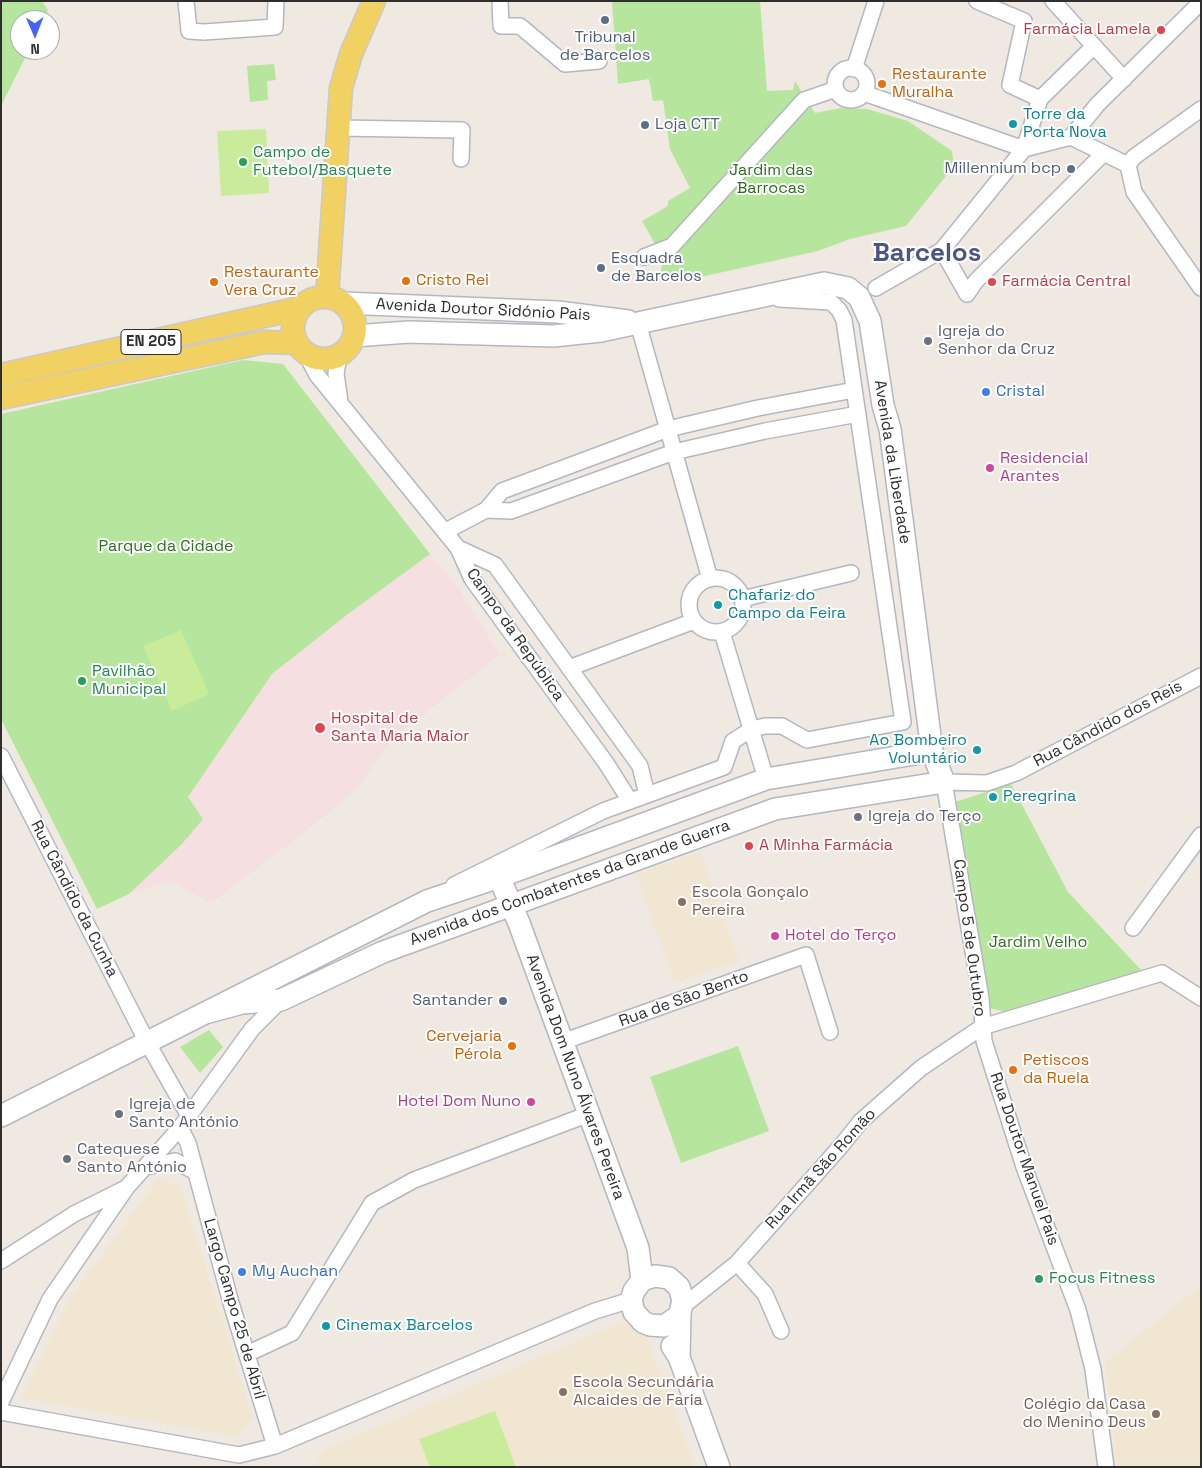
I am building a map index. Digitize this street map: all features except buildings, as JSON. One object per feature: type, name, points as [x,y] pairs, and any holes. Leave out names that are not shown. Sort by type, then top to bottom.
[{"type":"main road","points":[[340,355],[351,344],[354,336],[354,318],[335,300],[337,128],[341,88],[351,54],[374,1]]},
{"type":"main road","name":"Avenida da Liberdade","points":[[638,323],[735,300],[824,283],[848,288],[859,297],[870,321],[883,405],[890,428],[932,751],[944,782]]},
{"type":"main road","name":"EN 205","points":[[1,375],[300,308],[309,301],[335,300]]},
{"type":"main road","name":"Avenida Doutor Sidónio Pais","points":[[335,300],[558,312],[638,323]]},
{"type":"main road","points":[[300,308],[293,325],[301,348]]},
{"type":"main road","name":"Avenida Doutor Sidónio Pais","points":[[354,336],[409,332],[553,336],[601,331],[638,323]]},
{"type":"main road","name":"EN 205","points":[[1,398],[264,342],[301,348],[322,359],[340,355]]},
{"type":"main road","name":"Avenida dos Combatentes da Grande Guerra","points":[[1,1116],[426,901],[499,877],[767,779],[932,751]]},
{"type":"main road","points":[[764,813],[756,800],[767,779],[786,791],[786,807]]},
{"type":"main road","name":"Avenida dos Combatentes da Grande Guerra","points":[[205,1013],[242,1003],[281,1000],[405,943],[512,906],[764,813],[786,807],[944,782]]},
{"type":"main road","name":"Avenida Dom Nuno Álvares Pereira","points":[[499,877],[512,906],[638,1248],[669,1292]]},
{"type":"main road","points":[[390,918],[401,929],[405,943]]},
{"type":"main road","points":[[371,928],[375,942],[383,952]]},
{"type":"main road","points":[[634,1291],[669,1292],[671,1323],[657,1326],[650,1325],[638,1318],[631,1300],[634,1291]]},
{"type":"main road","points":[[669,1292],[679,1356],[719,1467]]},
{"type":"main road","points":[[657,1326],[679,1356]]},
{"type":"street","points":[[186,1],[189,31],[204,32],[275,27],[276,1]]},
{"type":"street","points":[[500,1],[501,26],[520,26],[565,64],[599,61]]},
{"type":"street","points":[[854,69],[876,1]]},
{"type":"street","points":[[977,1],[1024,20],[1010,85],[1040,99]]},
{"type":"street","points":[[1053,1],[1124,78]]},
{"type":"street","points":[[1071,138],[1097,105],[1201,2]]},
{"type":"street","points":[[876,288],[942,250],[1024,149],[1040,99],[1094,46]]},
{"type":"street","points":[[854,69],[860,71],[866,81],[864,93],[860,97],[849,100],[843,98],[836,89],[836,78],[843,70],[854,69]]},
{"type":"street","points":[[644,257],[672,246],[804,100],[836,89]]},
{"type":"street","points":[[864,93],[1024,149],[1071,138],[1128,165]]},
{"type":"street","points":[[1201,109],[1134,157],[1128,165],[1134,192],[1201,288]]},
{"type":"street","points":[[337,128],[462,130],[462,159]]},
{"type":"street","points":[[942,250],[967,294],[976,282],[1104,153]]},
{"type":"street","points":[[426,901],[511,855],[603,811],[724,767],[734,741],[752,729],[782,726],[807,740],[903,722],[872,497],[844,320],[839,310],[831,302],[785,299],[735,300]]},
{"type":"street","points":[[638,323],[710,579]]},
{"type":"street","name":"Campo da República","points":[[301,348],[317,375],[446,531],[458,548],[472,579],[606,763],[630,801]]},
{"type":"street","points":[[340,355],[336,374],[340,401]]},
{"type":"street","points":[[85,356],[90,379]]},
{"type":"street","points":[[446,531],[486,510],[502,491],[668,429],[758,408],[854,390]]},
{"type":"street","points":[[758,408],[765,431]]},
{"type":"street","points":[[486,510],[511,511],[583,483],[674,452],[765,431],[858,414]]},
{"type":"street","points":[[574,464],[583,483]]},
{"type":"street","points":[[872,497],[898,494]]},
{"type":"street","points":[[458,548],[495,565],[640,766],[647,795]]},
{"type":"street","points":[[742,599],[851,573]]},
{"type":"street","points":[[710,579],[721,579],[730,583],[738,590],[742,599],[743,610],[739,620],[732,627],[722,632],[712,632],[702,628],[694,621],[690,611],[692,596],[701,584],[710,579]]},
{"type":"street","points":[[569,668],[694,621]]},
{"type":"street","points":[[722,632],[767,779]]},
{"type":"street","name":"Rua Cândido dos Reis","points":[[944,782],[987,783],[1016,773],[1201,676]]},
{"type":"street","name":"Rua Cândido da Cunha","points":[[1,756],[5,773],[147,1042],[185,1122]]},
{"type":"street","name":"Campo 5 de Outubro","points":[[944,782],[981,998],[982,1027],[1162,973],[1201,998]]},
{"type":"street","points":[[1133,928],[1201,835]]},
{"type":"street","points":[[499,877],[503,865],[511,855]]},
{"type":"street","name":"Rua de São Bento","points":[[562,1042],[806,955],[830,1032]]},
{"type":"street","points":[[1,1402],[50,1299],[128,1187],[185,1122],[252,1029],[281,1000]]},
{"type":"street","name":"Rua Irmã São Romão","points":[[669,1292],[709,1285],[736,1263],[841,1146],[861,1121],[921,1068],[982,1027]]},
{"type":"street","name":"Rua Doutor Manuel Pais","points":[[982,1027],[984,1041],[1024,1167],[1078,1310],[1093,1369],[1106,1467]]},
{"type":"street","points":[[247,1354],[292,1333],[372,1203],[414,1180],[589,1114]]},
{"type":"street","name":"Largo Campo 25 de Abril","points":[[185,1122],[194,1171],[275,1446]]},
{"type":"street","points":[[146,1167],[175,1161],[194,1171]]},
{"type":"street","points":[[1,1261],[74,1214],[128,1187]]},
{"type":"street","points":[[736,1263],[765,1294],[782,1331]]},
{"type":"street","points":[[1,1412],[240,1455],[275,1446],[595,1311],[631,1300]]},
{"type":"shaded area","name":"Hospital de Santa Maria Maior","points":[[430,554],[455,583],[500,655],[394,737],[357,789],[305,832],[211,903],[171,881],[129,894],[182,844],[188,797],[272,674],[348,614]]},
{"type":"shaded area","name":"Escola Gonçalo Pereira","points":[[700,852],[739,961],[675,983],[636,874]]},
{"type":"shaded area","points":[[159,1178],[180,1186],[253,1418],[237,1437],[21,1398],[72,1296]]},
{"type":"shaded area","name":"Colégio da Casa do Menino Deus","points":[[1201,1286],[1201,1467],[1117,1467],[1105,1362]]},
{"type":"shaded area","name":"Escola Secundária Alcaides de Faria","points":[[622,1322],[646,1335],[695,1467],[315,1467],[323,1450]]},
{"type":"green space","points":[[1,1],[42,1],[48,10],[10,10],[10,60],[24,60],[1,106]]},
{"type":"green space","name":"Jardim das Barrocas","points":[[612,1],[760,1],[767,91],[793,90],[795,81],[815,113],[841,108],[867,109],[908,121],[952,151],[954,166],[906,226],[850,239],[818,251],[678,282],[669,281],[661,271],[663,258],[642,221],[668,206],[668,201],[690,188],[670,149],[663,100],[653,101],[649,79],[618,84]]},
{"type":"green space","points":[[274,64],[276,80],[267,81],[268,100],[250,102],[247,66]]},
{"type":"green space","name":"Campo de Futebol/Basquete","points":[[266,129],[269,193],[221,196],[217,131]]},
{"type":"green space","name":"Parque da Cidade","points":[[243,360],[283,364],[430,554],[348,614],[272,674],[188,797],[203,819],[182,844],[129,894],[97,909],[1,719],[1,414]]},
{"type":"green space","points":[[181,630],[209,694],[172,711],[143,646]]},
{"type":"green space","name":"Jardim Velho","points":[[1011,784],[1068,892],[1142,971],[1006,1012],[989,1008],[979,936],[952,803]]},
{"type":"green space","points":[[209,1030],[223,1047],[200,1073],[180,1047]]},
{"type":"green space","points":[[738,1046],[769,1131],[681,1163],[650,1077]]},
{"type":"green space","points":[[495,1411],[516,1467],[430,1467],[419,1439]]},
{"type":"place","name":"Tribunal de Barcelos","points":[[605,20]]},
{"type":"place","name":"Farmácia Lamela","points":[[1161,30]]},
{"type":"place","name":"Restaurante Muralha","points":[[882,84]]},
{"type":"place","name":"Torre da Porta Nova","points":[[1013,124]]},
{"type":"place","name":"Loja CTT","points":[[645,125]]},
{"type":"place","name":"Campo de Futebol/Basquete","points":[[243,162]]},
{"type":"place","name":"Millennium bcp","points":[[1071,169]]},
{"type":"place","name":"Esquadra de Barcelos","points":[[601,268]]},
{"type":"place","name":"Cristo Rei","points":[[406,281]]},
{"type":"place","name":"Restaurante Vera Cruz","points":[[214,282]]},
{"type":"place","name":"Farmácia Central","points":[[992,282]]},
{"type":"place","name":"Igreja do Senhor da Cruz","points":[[928,341]]},
{"type":"place","name":"Cristal","points":[[986,392]]},
{"type":"place","name":"Residencial Arantes","points":[[990,468]]},
{"type":"place","name":"Chafariz do Campo da Feira","points":[[718,605]]},
{"type":"place","name":"Pavilhão Municipal","points":[[82,681]]},
{"type":"place","name":"Hospital de Santa Maria Maior","points":[[320,728]]},
{"type":"place","name":"Ao Bombeiro Voluntário","points":[[977,750]]},
{"type":"place","name":"Peregrina","points":[[993,797]]},
{"type":"place","name":"Igreja do Terço","points":[[858,817]]},
{"type":"place","name":"A Minha Farmácia","points":[[749,846]]},
{"type":"place","name":"Escola Gonçalo Pereira","points":[[682,902]]},
{"type":"place","name":"Hotel do Terço","points":[[775,936]]},
{"type":"place","name":"Santander","points":[[503,1001]]},
{"type":"place","name":"Cervejaria Pérola","points":[[512,1046]]},
{"type":"place","name":"Petiscos da Ruela","points":[[1013,1070]]},
{"type":"place","name":"Hotel Dom Nuno","points":[[531,1102]]},
{"type":"place","name":"Igreja de Santo António","points":[[119,1114]]},
{"type":"place","name":"Catequese Santo António","points":[[67,1159]]},
{"type":"place","name":"My Auchan","points":[[242,1272]]},
{"type":"place","name":"Focus Fitness","points":[[1039,1279]]},
{"type":"place","name":"Cinemax Barcelos","points":[[326,1326]]},
{"type":"place","name":"Escola Secundária Alcaides de Faria","points":[[563,1392]]},
{"type":"place","name":"Colégio da Casa do Menino Deus","points":[[1156,1414]]},
{"type":"district","name":"Barcelos","points":[[927,254]]}]
